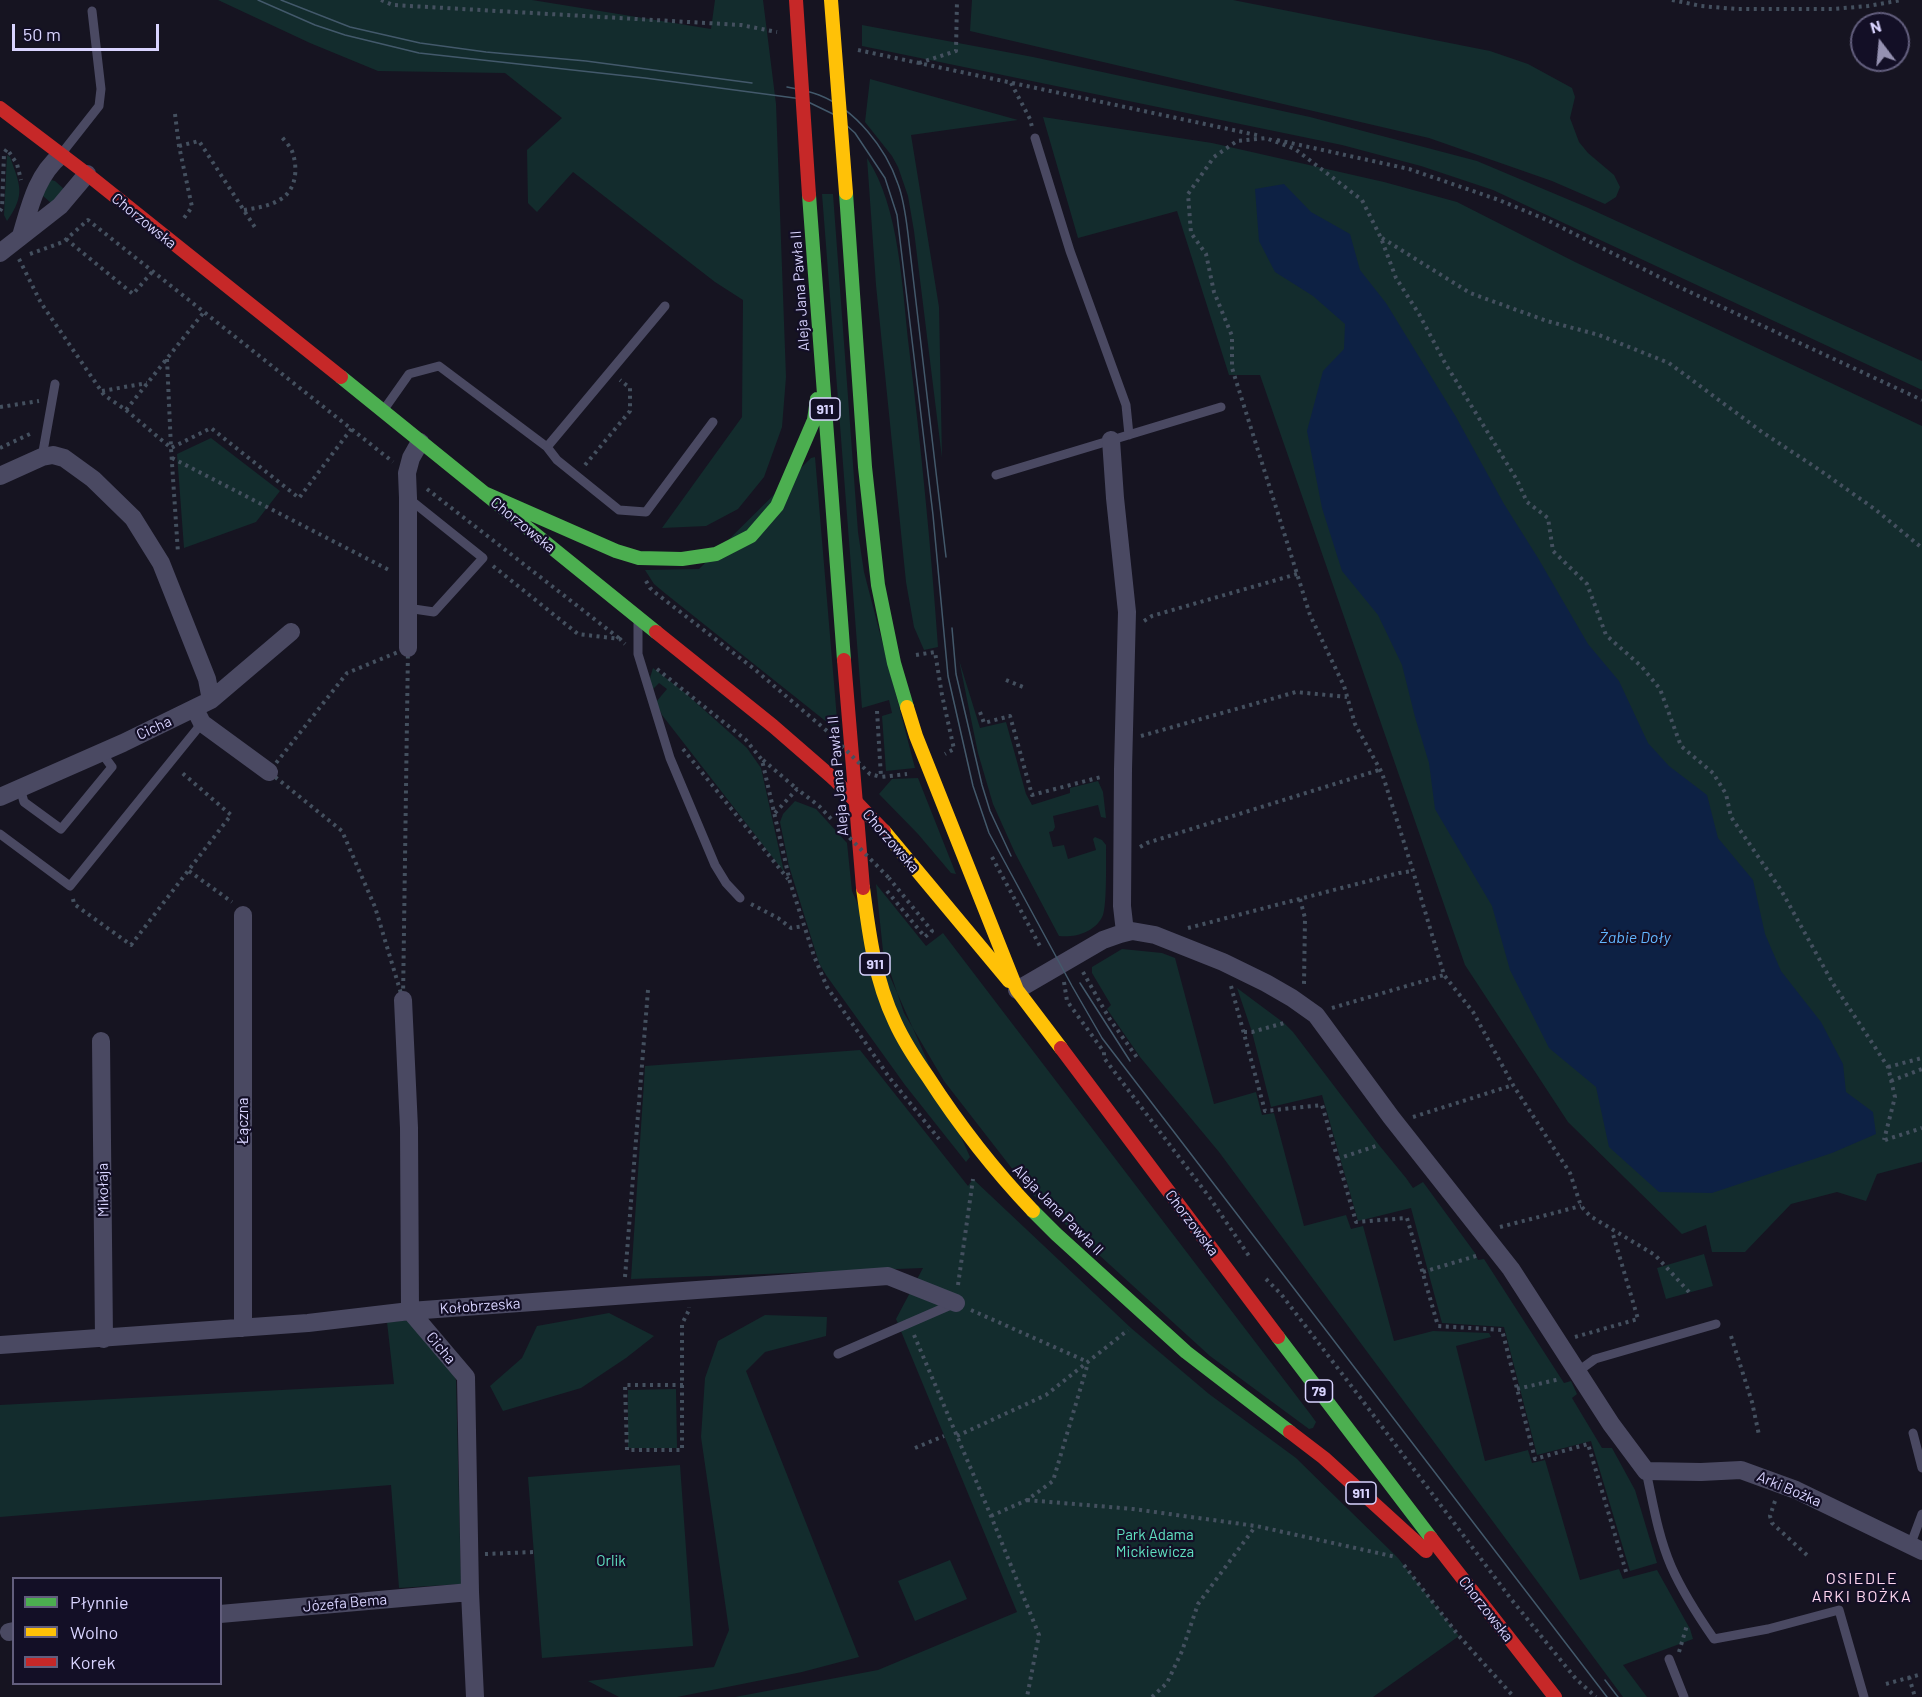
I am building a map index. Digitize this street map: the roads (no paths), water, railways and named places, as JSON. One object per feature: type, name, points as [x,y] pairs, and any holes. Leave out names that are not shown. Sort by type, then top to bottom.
[{"type":"main road","name":"Aleja Jana Pawła II","points":[[796,0],[863,886],[874,961],[894,1021],[909,1049],[947,1107],[1020,1197],[1056,1234],[1186,1352],[1324,1458],[1469,1588]]},
{"type":"main road","name":"911","points":[[831,0],[865,467],[878,585],[894,663],[916,736],[1017,990]]},
{"type":"main road","name":"Chorzowska","points":[[0,108],[87,174],[249,306],[383,410],[638,615],[834,779],[884,831],[1017,990],[1469,1588],[1555,1697]]},
{"type":"main road","points":[[484,493],[616,551],[639,558],[682,559],[716,554],[751,536],[777,506],[814,420],[822,367]]},
{"type":"street","points":[[21,236],[36,187],[48,166],[61,155]]},
{"type":"street","points":[[3,251],[60,206],[87,174]]},
{"type":"street","points":[[1120,437],[1116,509],[1127,612],[1122,895],[1125,932]]},
{"type":"street","points":[[408,648],[407,473],[411,458],[420,442]]},
{"type":"street","points":[[0,476],[42,457],[53,455],[64,458],[93,478],[133,518],[161,563],[207,679],[211,700]]},
{"type":"street","name":"Cicha","points":[[0,797],[100,752],[198,716],[211,700],[291,632]]},
{"type":"street","points":[[198,716],[269,772]]},
{"type":"street","name":"Łączna","points":[[243,915],[243,1328]]},
{"type":"street","points":[[1017,990],[1103,940],[1125,932],[1141,932],[1223,962],[1266,983],[1316,1015],[1391,1117],[1497,1250],[1525,1289],[1611,1424],[1646,1471]]},
{"type":"street","points":[[403,1000],[409,1128],[410,1311]]},
{"type":"street","name":"Mikołaja","points":[[101,1041],[104,1339]]},
{"type":"street","name":"Kołobrzeska","points":[[0,1345],[308,1323],[410,1311],[888,1276],[956,1303]]},
{"type":"street","name":"Cicha","points":[[410,1311],[465,1377],[475,1697]]},
{"type":"street","name":"Arki Bożka","points":[[1646,1471],[1742,1470],[1796,1490],[1916,1548]]},
{"type":"street","name":"Józefa Bema","points":[[222,1614],[470,1592]]},
{"type":"lane","points":[[61,155],[99,106],[101,89],[92,11]]},
{"type":"lane","points":[[1035,138],[1070,251],[1126,405],[1120,437]]},
{"type":"lane","points":[[547,447],[665,306]]},
{"type":"lane","points":[[383,410],[409,374],[439,366],[547,447],[556,460],[619,510],[646,512],[713,422]]},
{"type":"lane","points":[[42,457],[55,384]]},
{"type":"lane","points":[[996,475],[1221,407]]},
{"type":"lane","points":[[407,608],[434,612],[483,558],[408,498]]},
{"type":"lane","points":[[638,615],[638,654],[670,758],[715,865],[726,883],[740,898]]},
{"type":"lane","points":[[0,834],[70,886],[170,762],[198,716]]},
{"type":"lane","points":[[20,788],[24,802],[61,829],[112,767],[100,752]]},
{"type":"lane","points":[[838,1354],[956,1303]]},
{"type":"lane","points":[[1578,1372],[1595,1359],[1716,1324]]},
{"type":"lane","points":[[1913,1433],[1922,1468]]},
{"type":"lane","points":[[1646,1471],[1659,1530],[1671,1566],[1714,1639],[1768,1629],[1839,1610],[1864,1697]]},
{"type":"lane","points":[[1916,1548],[1922,1514]]},
{"type":"lane","points":[[1669,1659],[1684,1697]]},
{"type":"water","name":"Żabie Doły","points":[[1284,184],[1311,212],[1350,234],[1360,270],[1386,303],[1456,417],[1504,504],[1588,644],[1619,681],[1648,743],[1669,766],[1707,795],[1718,838],[1753,880],[1765,934],[1781,971],[1821,1022],[1843,1064],[1846,1092],[1873,1112],[1876,1134],[1832,1153],[1712,1193],[1659,1192],[1609,1147],[1596,1087],[1549,1048],[1510,970],[1492,906],[1435,809],[1429,763],[1402,665],[1378,615],[1342,571],[1322,508],[1307,431],[1323,371],[1344,349],[1345,324],[1313,296],[1275,272],[1259,241],[1255,189]]},
{"type":"tram line","points":[[258,0],[315,25],[345,35],[419,53],[645,78],[802,99],[835,115],[855,133],[885,178],[897,215],[933,515],[948,676],[973,786],[989,833],[1102,1038],[1607,1697]]},
{"type":"tram line","points":[[281,0],[350,27],[420,43],[486,52],[586,61],[752,83]]},
{"type":"tram line","points":[[787,87],[807,91],[832,101],[857,120],[868,131],[886,157],[900,190],[907,228],[946,557]]},
{"type":"tram line","points":[[952,628],[956,674],[982,785],[990,811],[1011,856]]},
{"type":"tram line","points":[[1080,983],[1130,1061]]},
{"type":"tram line","points":[[1605,1680],[1618,1697]]},
{"type":"district","name":"OSIEDLE ARKI BOŻKA","points":[[1862,1588]]},
{"type":"park label","name":"Park Adama Mickiewicza","points":[[1155,1544]]},
{"type":"park label","name":"Orlik","points":[[611,1561]]}]
